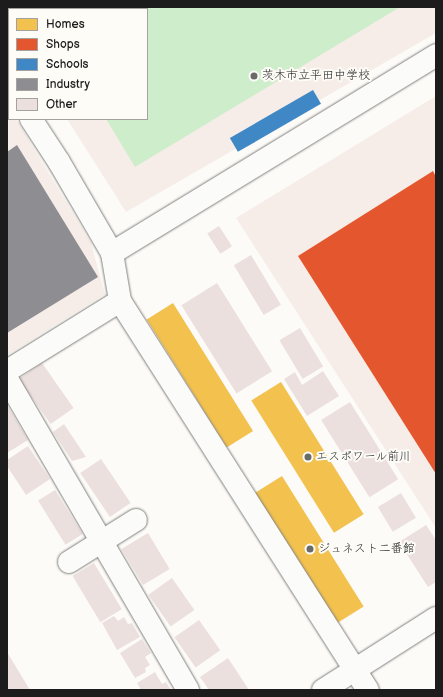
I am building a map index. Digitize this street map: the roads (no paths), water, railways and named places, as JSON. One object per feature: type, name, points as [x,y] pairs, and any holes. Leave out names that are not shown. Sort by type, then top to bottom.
[{"type":"street","points":[[112,253],[436,55]]},
{"type":"street","points":[[32,120],[59,162],[112,253],[120,301],[368,690]]},
{"type":"street","points":[[7,371],[120,301]]},
{"type":"street","points":[[7,379],[188,690]]},
{"type":"street","points":[[69,562],[136,520]]},
{"type":"street","points":[[323,690],[436,618]]},
{"type":"place","name":"茨木市立平田中学校","points":[[254,76]]},
{"type":"place","name":"エスポワール前川","points":[[308,457]]},
{"type":"place","name":"ジュネスト二番館","points":[[310,549]]}]
